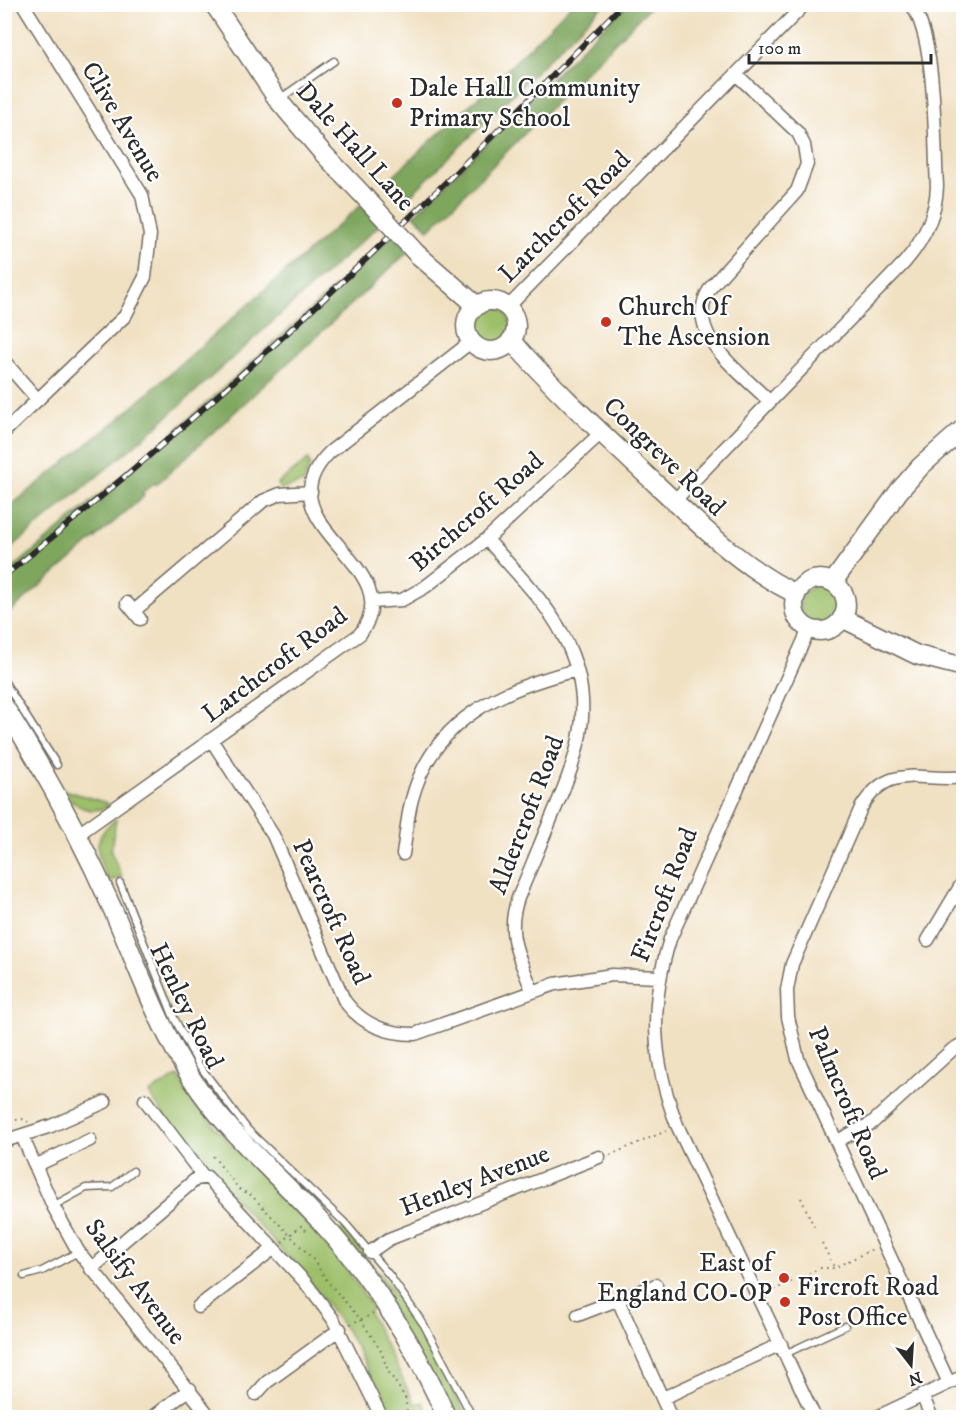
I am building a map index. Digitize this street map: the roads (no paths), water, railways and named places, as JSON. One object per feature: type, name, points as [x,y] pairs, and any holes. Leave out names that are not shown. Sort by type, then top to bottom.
[{"type":"street","name":"Clive Avenue","points":[[4,432],[125,316],[145,277],[150,235],[142,195],[23,4]]},
{"type":"street","name":"Dale Hall Lane","points":[[214,4],[278,100],[321,151],[417,254],[477,306]]},
{"type":"street","name":"Larchcroft Road","points":[[508,307],[805,4]]},
{"type":"street","points":[[674,501],[904,263],[919,245],[931,220],[937,186],[929,63],[922,25],[911,4]]},
{"type":"street","points":[[737,75],[798,134],[807,157],[806,171],[797,191],[711,287],[702,306],[703,325],[711,342],[769,401]]},
{"type":"street","points":[[489,301],[508,307],[515,319],[515,334],[499,349],[492,350],[477,346],[468,334],[468,318],[477,306],[489,301]]},
{"type":"street","name":"Congreve Road","points":[[511,340],[600,433],[724,549],[752,569],[796,594]]},
{"type":"street","points":[[134,611],[263,501],[280,494],[311,492],[315,472],[330,452],[472,341]]},
{"type":"street","points":[[4,361],[38,400]]},
{"type":"street","points":[[833,582],[908,479],[963,428]]},
{"type":"street","name":"Birchcroft Road","points":[[372,602],[395,602],[413,596],[487,539],[600,433]]},
{"type":"street","name":"Larchcroft Road","points":[[77,835],[353,640],[368,621],[372,602],[370,588],[362,573],[316,518],[311,492]]},
{"type":"street","name":"Aldercroft Road","points":[[487,539],[555,622],[569,646],[583,699],[580,745],[518,898],[511,921],[515,947],[532,990]]},
{"type":"street","points":[[812,580],[833,582],[845,598],[842,618],[824,630],[809,628],[795,614],[796,594],[812,580]]},
{"type":"street","points":[[842,618],[917,656],[963,667]]},
{"type":"street","name":"Fircroft Road","points":[[809,628],[680,913],[659,977],[656,1008],[657,1059],[677,1125],[815,1418]]},
{"type":"street","points":[[403,854],[412,799],[418,783],[435,750],[459,723],[501,694],[537,680],[577,670]]},
{"type":"street","name":"Henley Road","points":[[4,706],[45,759],[77,835],[121,908],[157,1015],[200,1091],[234,1134],[312,1202],[320,1222],[387,1308],[423,1366],[447,1418]]},
{"type":"street","name":"Pearcroft Road","points":[[212,741],[273,835],[344,1000],[359,1018],[384,1030],[415,1034],[532,990],[592,977],[659,977]]},
{"type":"street","name":"Palmcroft Road","points":[[949,1383],[798,1059],[789,1029],[787,990],[797,950],[861,808],[872,791],[892,779],[909,775],[963,777]]},
{"type":"street","points":[[928,940],[963,880]]},
{"type":"street","points":[[837,1141],[872,1123],[963,1043]]},
{"type":"street","points":[[145,1101],[203,1176],[213,1182],[309,1287],[340,1329],[382,1418]]},
{"type":"street","points":[[4,1141],[22,1136],[105,1102]]},
{"type":"street","name":"Salsify Avenue","points":[[22,1136],[54,1206],[78,1251],[211,1418]]},
{"type":"street","points":[[37,1165],[90,1140]]},
{"type":"street","name":"Henley Avenue","points":[[370,1252],[389,1239],[599,1157]]},
{"type":"street","points":[[91,1269],[196,1179],[203,1176]]},
{"type":"street","points":[[198,1307],[273,1249]]},
{"type":"street","points":[[578,1315],[656,1285]]},
{"type":"street","points":[[618,1300],[671,1418]]},
{"type":"street","points":[[256,1394],[267,1382],[340,1329]]},
{"type":"street","points":[[663,1398],[783,1349]]},
{"type":"street","points":[[875,1418],[963,1376]]},
{"type":"street","points":[[152,1418],[190,1389]]},
{"type":"street","points":[[922,1395],[932,1418]]},
{"type":"lane","points":[[278,100],[334,61]]},
{"type":"lane","points":[[5,683],[45,759],[57,765]]},
{"type":"lane","points":[[120,883],[121,908]]},
{"type":"lane","points":[[54,1206],[86,1188],[112,1187],[133,1171]]},
{"type":"lane","points":[[312,1202],[370,1252],[424,1325],[473,1418]]},
{"type":"lane","points":[[24,1276],[42,1271],[78,1251]]},
{"type":"lane","points":[[783,1349],[845,1326]]},
{"type":"railway","points":[[4,576],[166,441],[323,300],[475,154],[623,4]]},
{"type":"place","name":"Dale Hall Community Primary School","points":[[397,103]]},
{"type":"place","name":"Church Of The Ascension","points":[[606,322]]},
{"type":"place","name":"East of England CO-OP","points":[[784,1278]]},
{"type":"place","name":"Fircroft Road Post Office","points":[[785,1302]]}]
